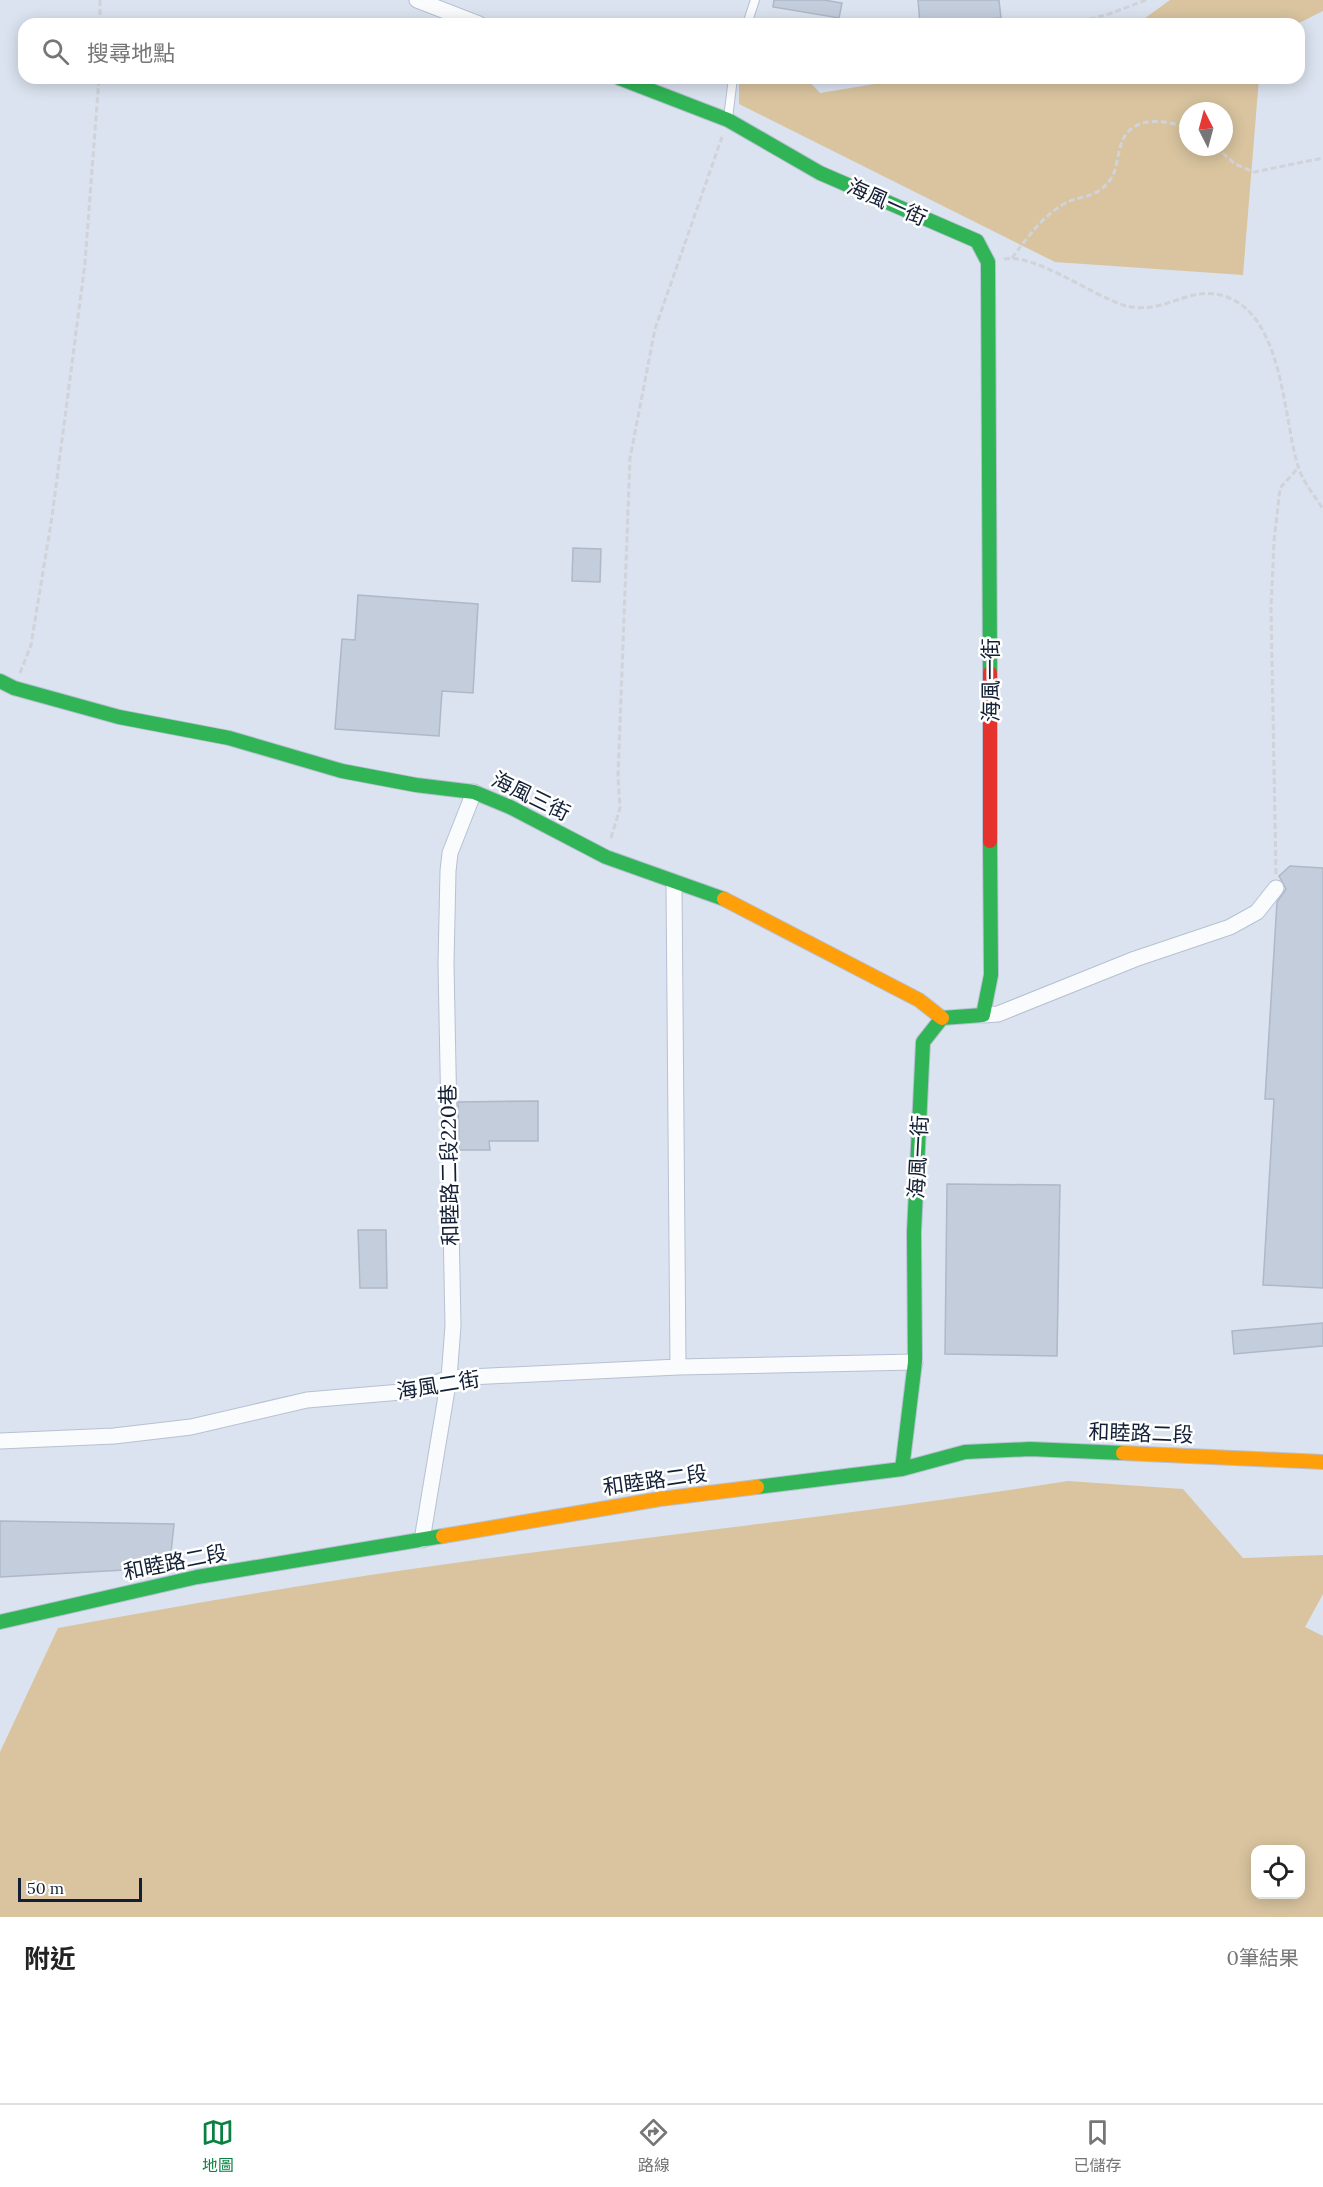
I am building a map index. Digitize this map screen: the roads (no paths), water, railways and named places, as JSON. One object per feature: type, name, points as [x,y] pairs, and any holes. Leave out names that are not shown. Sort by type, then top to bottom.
[{"type":"street","points":[[417,0],[464,18]]},
{"type":"street","name":"海風一街","points":[[635,84],[728,120],[820,172],[977,241],[988,262],[992,975],[983,1015]]},
{"type":"street","name":"海風三街","points":[[0,681],[14,688],[119,717],[229,738],[342,771],[416,785],[474,792],[510,807],[606,857],[674,884],[726,900],[919,1000],[942,1018]]},
{"type":"street","name":"和睦路二段220巷","points":[[422,1540],[449,1378],[453,1326],[446,964],[448,872],[450,853],[474,792]]},
{"type":"street","points":[[674,884],[678,1367]]},
{"type":"street","points":[[942,1018],[998,1014],[1135,959],[1230,927],[1257,912],[1276,888]]},
{"type":"street","name":"海風一街","points":[[902,1469],[915,1362],[914,1232],[923,1042],[942,1018]]},
{"type":"street","name":"海風二街","points":[[0,1441],[114,1436],[191,1427],[307,1400],[413,1391],[449,1378],[678,1367],[915,1362]]},
{"type":"street","name":"和睦路二段","points":[[0,1622],[197,1578],[660,1499],[902,1469],[965,1452],[1030,1449],[1323,1462]]},
{"type":"lane","points":[[749,18],[754,0]]},
{"type":"lane","points":[[728,120],[732,84]]}]
